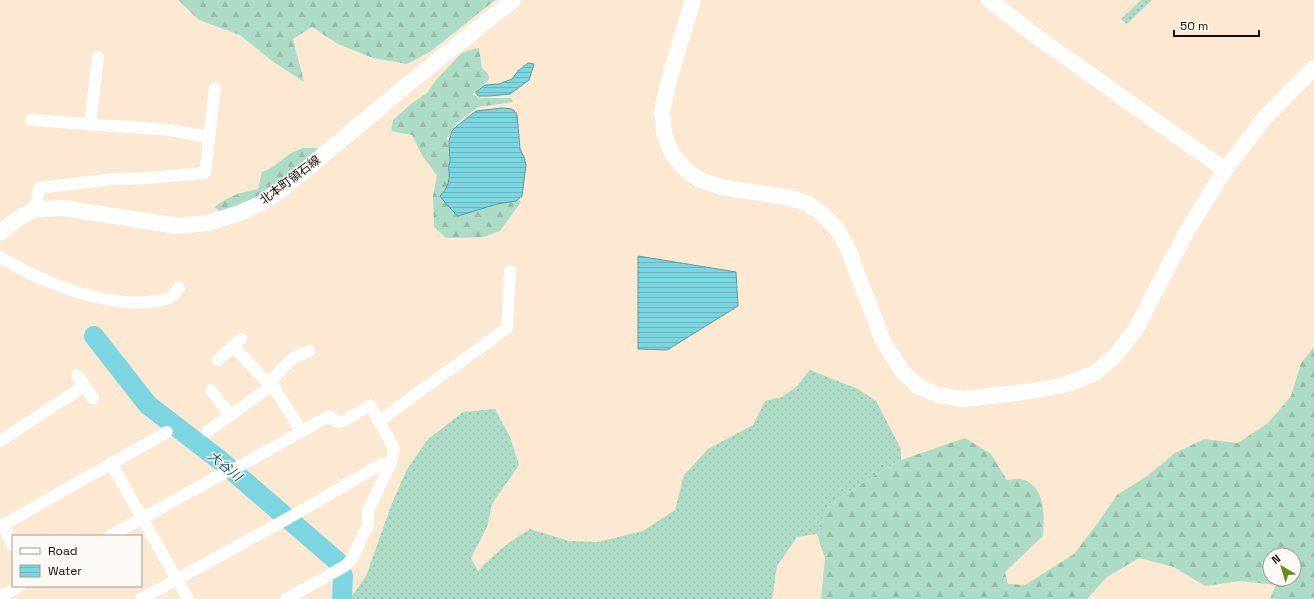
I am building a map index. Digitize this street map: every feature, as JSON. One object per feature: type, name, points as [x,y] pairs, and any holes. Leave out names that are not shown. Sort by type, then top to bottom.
[{"type":"street","name":"北本町領石線","points":[[0,233],[19,218],[35,209],[64,208],[178,226],[207,222],[237,214],[262,203],[285,187],[403,88],[496,12],[513,0]]},
{"type":"street","points":[[693,0],[670,76],[662,111],[664,133],[671,152],[683,167],[698,179],[721,187],[786,197],[807,203],[822,213],[837,229],[848,249],[883,341],[902,371],[918,386],[938,395],[964,399],[1032,392],[1064,385],[1095,373],[1116,355],[1135,330],[1188,229],[1225,170],[1266,116],[1314,68]]},
{"type":"street","points":[[989,0],[1040,39],[1225,170]]},
{"type":"street","points":[[90,125],[98,57]]},
{"type":"street","points":[[35,209],[39,188],[113,179],[205,173],[215,88]]},
{"type":"street","points":[[31,120],[170,130],[209,137]]},
{"type":"street","points":[[0,257],[62,287],[105,299],[132,303],[152,302],[170,298],[179,288]]},
{"type":"street","points":[[379,421],[507,328],[510,271]]},
{"type":"street","points":[[218,360],[237,343],[263,378],[270,381],[301,431]]},
{"type":"street","points":[[208,431],[267,389],[270,381],[293,358],[309,351]]},
{"type":"street","points":[[77,375],[93,398]]},
{"type":"street","points":[[0,441],[84,386]]},
{"type":"street","points":[[211,390],[230,415]]},
{"type":"street","points":[[112,535],[329,416],[338,422],[344,421],[370,405],[394,449],[391,462],[368,511],[368,526],[353,558],[341,568],[286,599]]},
{"type":"street","points":[[12,543],[3,525],[166,432]]},
{"type":"street","points":[[141,599],[382,464],[391,462]]},
{"type":"street","points":[[111,463],[188,599]]},
{"type":"street","points":[[0,597],[18,587]]},
{"type":"green space","points":[[178,0],[495,0],[430,52],[407,64],[373,58],[338,44],[312,27],[293,39],[304,82],[272,61],[240,35],[199,20]]},
{"type":"green space","points":[[1141,0],[1152,0],[1127,24],[1121,19]]},
{"type":"green space","points":[[479,48],[482,68],[488,74],[489,79],[473,94],[478,98],[511,98],[513,102],[478,107],[457,123],[447,138],[453,155],[513,195],[521,202],[500,231],[483,237],[446,238],[434,227],[433,196],[437,175],[423,157],[412,135],[391,131],[393,120],[412,103],[427,93],[436,80],[462,53]]},
{"type":"green space","points":[[303,148],[317,148],[316,153],[247,204],[221,213],[215,207],[235,195],[258,189],[262,172],[271,168],[291,153]]},
{"type":"green space","points":[[1314,347],[1314,599],[1270,599],[1275,587],[1302,587],[1302,547],[1262,547],[1262,583],[1240,581],[1205,586],[1174,567],[1139,558],[1107,577],[1087,599],[821,599],[825,558],[817,534],[828,505],[901,460],[965,438],[991,454],[1007,480],[1022,479],[1030,483],[1036,489],[1042,503],[1044,520],[1043,536],[1005,572],[1008,584],[1025,585],[1074,554],[1117,495],[1147,476],[1175,453],[1204,439],[1238,443],[1268,423],[1291,396],[1301,363]]},
{"type":"green space","points":[[810,370],[858,389],[876,401],[901,449],[901,460],[828,505],[817,534],[797,537],[777,566],[772,599],[350,599],[366,576],[391,506],[406,471],[427,440],[463,412],[495,409],[510,437],[519,465],[492,504],[487,527],[471,558],[478,571],[502,548],[530,529],[569,541],[598,542],[643,531],[675,510],[684,475],[708,449],[753,425],[765,401],[782,397],[796,387]]},
{"type":"water","points":[[528,63],[534,64],[529,80],[510,94],[478,96],[476,92],[485,85],[499,84],[512,79],[518,71]]},
{"type":"water","points":[[502,108],[512,109],[517,114],[520,149],[526,165],[522,196],[516,201],[497,204],[458,216],[440,196],[446,188],[448,182],[450,162],[449,141],[452,131],[476,111]]},
{"type":"water","points":[[638,256],[736,272],[738,306],[667,350],[638,349]]},
{"type":"waterway","name":"大谷川","points":[[94,336],[148,405],[221,461],[337,561],[343,576],[342,599]]}]
